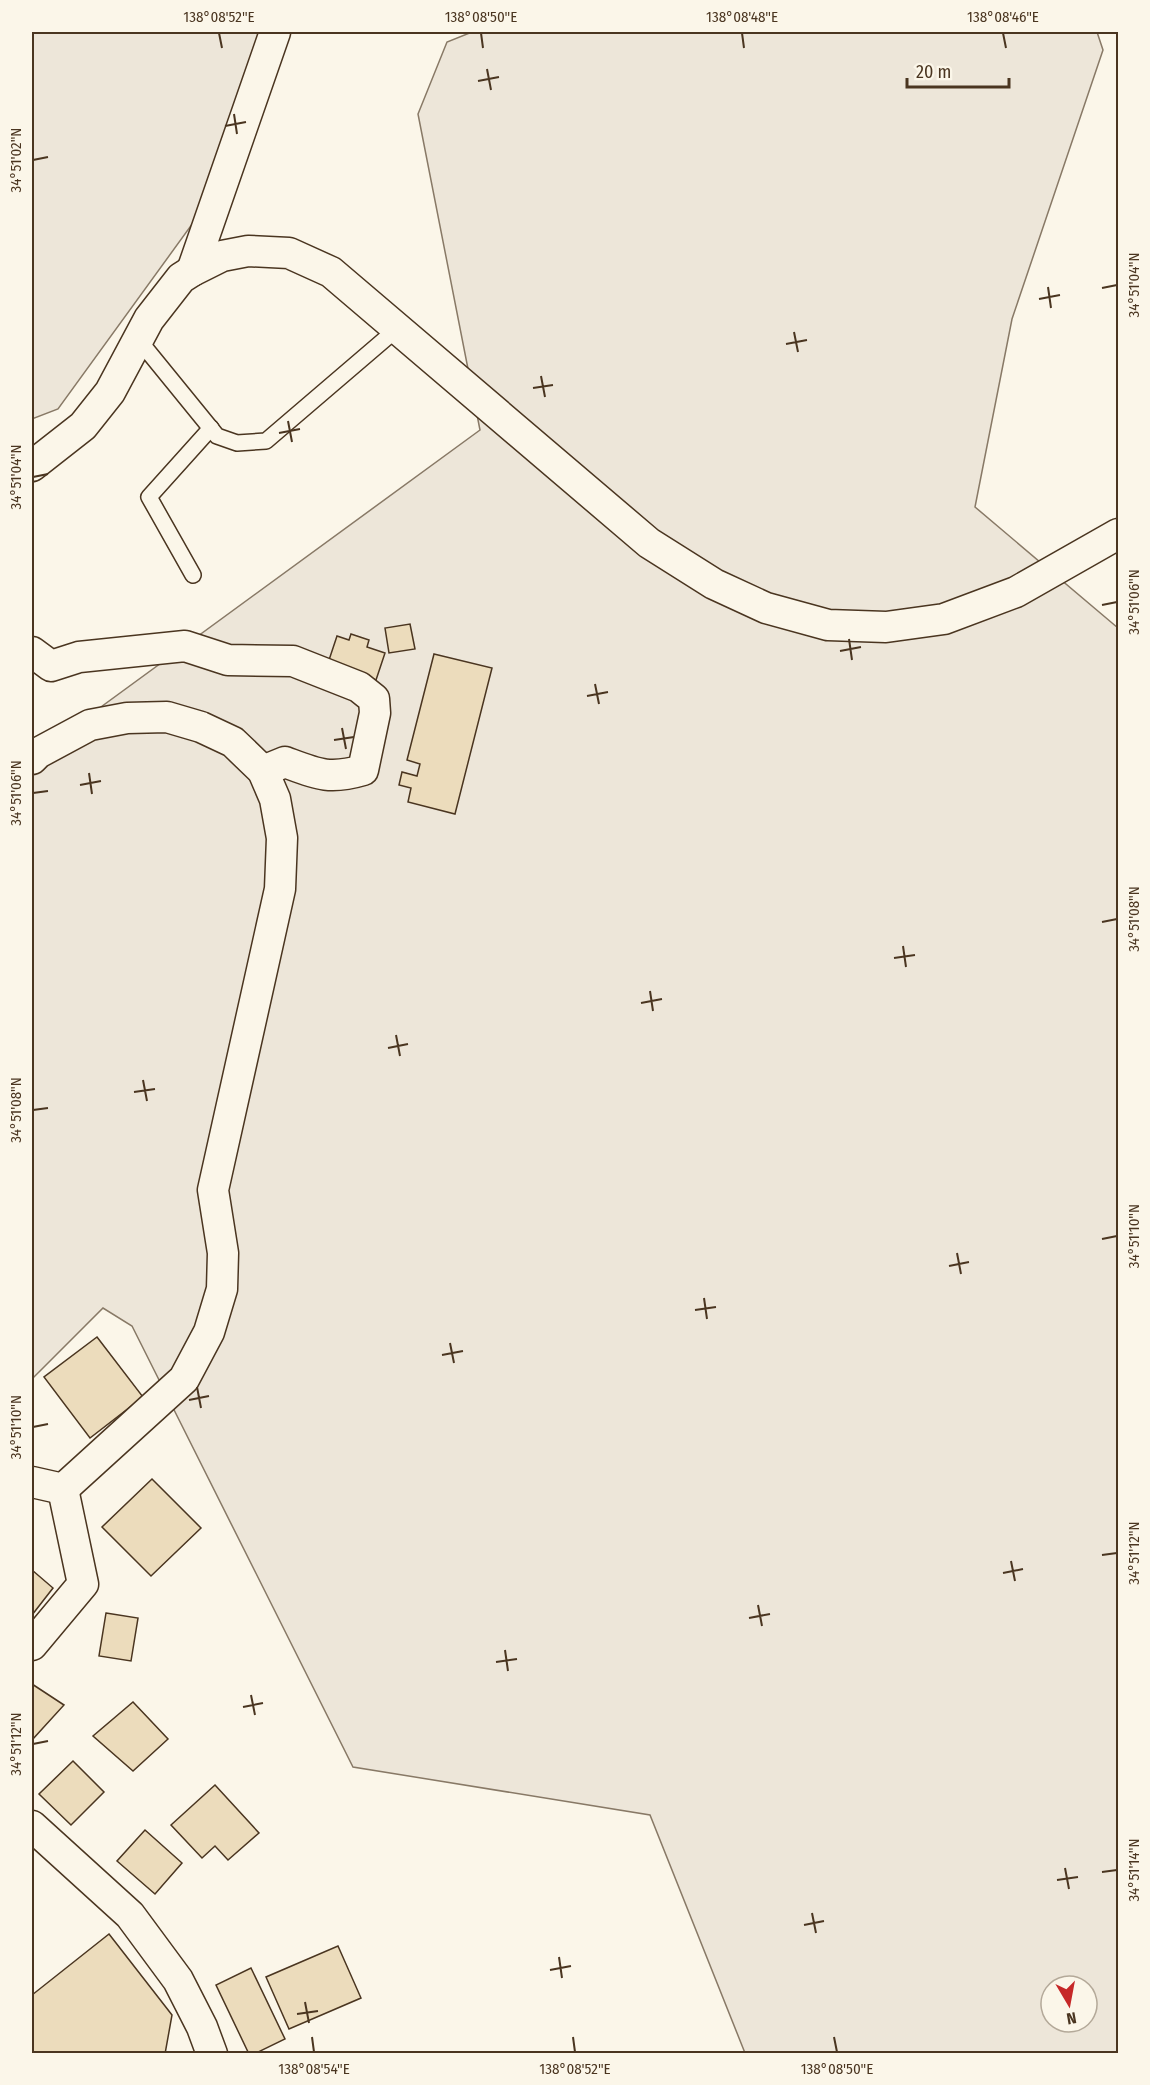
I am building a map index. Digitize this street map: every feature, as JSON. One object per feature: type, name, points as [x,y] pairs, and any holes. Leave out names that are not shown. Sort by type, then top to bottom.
[{"type":"street","points":[[192,271],[275,32]]},
{"type":"street","points":[[32,466],[83,426],[110,392],[155,310],[181,278],[222,255],[248,251],[289,253],[331,272],[649,543],[714,584],[766,608],[828,625],[886,627],[944,619],[1016,592],[1119,534]]},
{"type":"street","points":[[32,652],[51,666],[79,657],[185,646],[228,660],[293,661],[359,687],[374,699],[375,713],[363,770],[343,776],[319,774],[285,762],[263,771]]},
{"type":"street","points":[[32,759],[38,753],[90,725],[127,718],[167,717],[201,727],[232,742],[263,771],[274,800],[282,837],[280,889],[213,1190],[224,1253],[222,1289],[209,1332],[184,1380],[63,1489]]},
{"type":"street","points":[[32,1482],[63,1489]]},
{"type":"street","points":[[32,1645],[83,1584],[63,1489]]},
{"type":"street","points":[[32,1826],[130,1915],[178,1980],[202,2027],[212,2054]]},
{"type":"lane","points":[[138,339],[216,436],[237,443],[266,441],[398,328]]},
{"type":"lane","points":[[193,575],[149,497],[210,428]]},
{"type":"shaded area","points":[[32,32],[266,32],[206,205],[58,409],[32,419]]},
{"type":"shaded area","points":[[472,32],[1097,32],[1103,50],[1012,319],[975,507],[1118,628],[1118,2053],[745,2053],[650,1815],[353,1767],[132,1326],[103,1308],[32,1379],[32,764],[38,753],[480,430],[418,114],[447,42]]},
{"type":"building","points":[[410,624],[415,649],[389,653],[385,628]]},
{"type":"building","points":[[351,634],[369,640],[367,647],[385,653],[376,680],[328,663],[337,636],[349,640]]},
{"type":"building","points":[[434,654],[492,668],[455,814],[408,802],[411,788],[399,785],[402,772],[417,776],[420,764],[407,760]]},
{"type":"building","points":[[97,1337],[143,1397],[90,1438],[44,1377]]},
{"type":"building","points":[[152,1479],[201,1528],[151,1576],[102,1527]]},
{"type":"building","points":[[32,1570],[53,1588],[32,1615]]},
{"type":"building","points":[[106,1613],[138,1618],[131,1661],[99,1656]]},
{"type":"building","points":[[32,1684],[64,1705],[32,1740]]},
{"type":"building","points":[[133,1702],[168,1739],[133,1771],[93,1736]]},
{"type":"building","points":[[73,1761],[104,1792],[71,1825],[39,1794]]},
{"type":"building","points":[[215,1785],[259,1833],[228,1860],[215,1846],[202,1858],[171,1825]]},
{"type":"building","points":[[145,1830],[182,1863],[155,1894],[117,1861]]},
{"type":"building","points":[[109,1934],[172,2015],[165,2054],[32,2054],[32,1995]]},
{"type":"building","points":[[338,1946],[361,1998],[289,2029],[266,1977]]},
{"type":"building","points":[[251,1968],[285,2039],[254,2054],[249,2054],[216,1985]]}]
